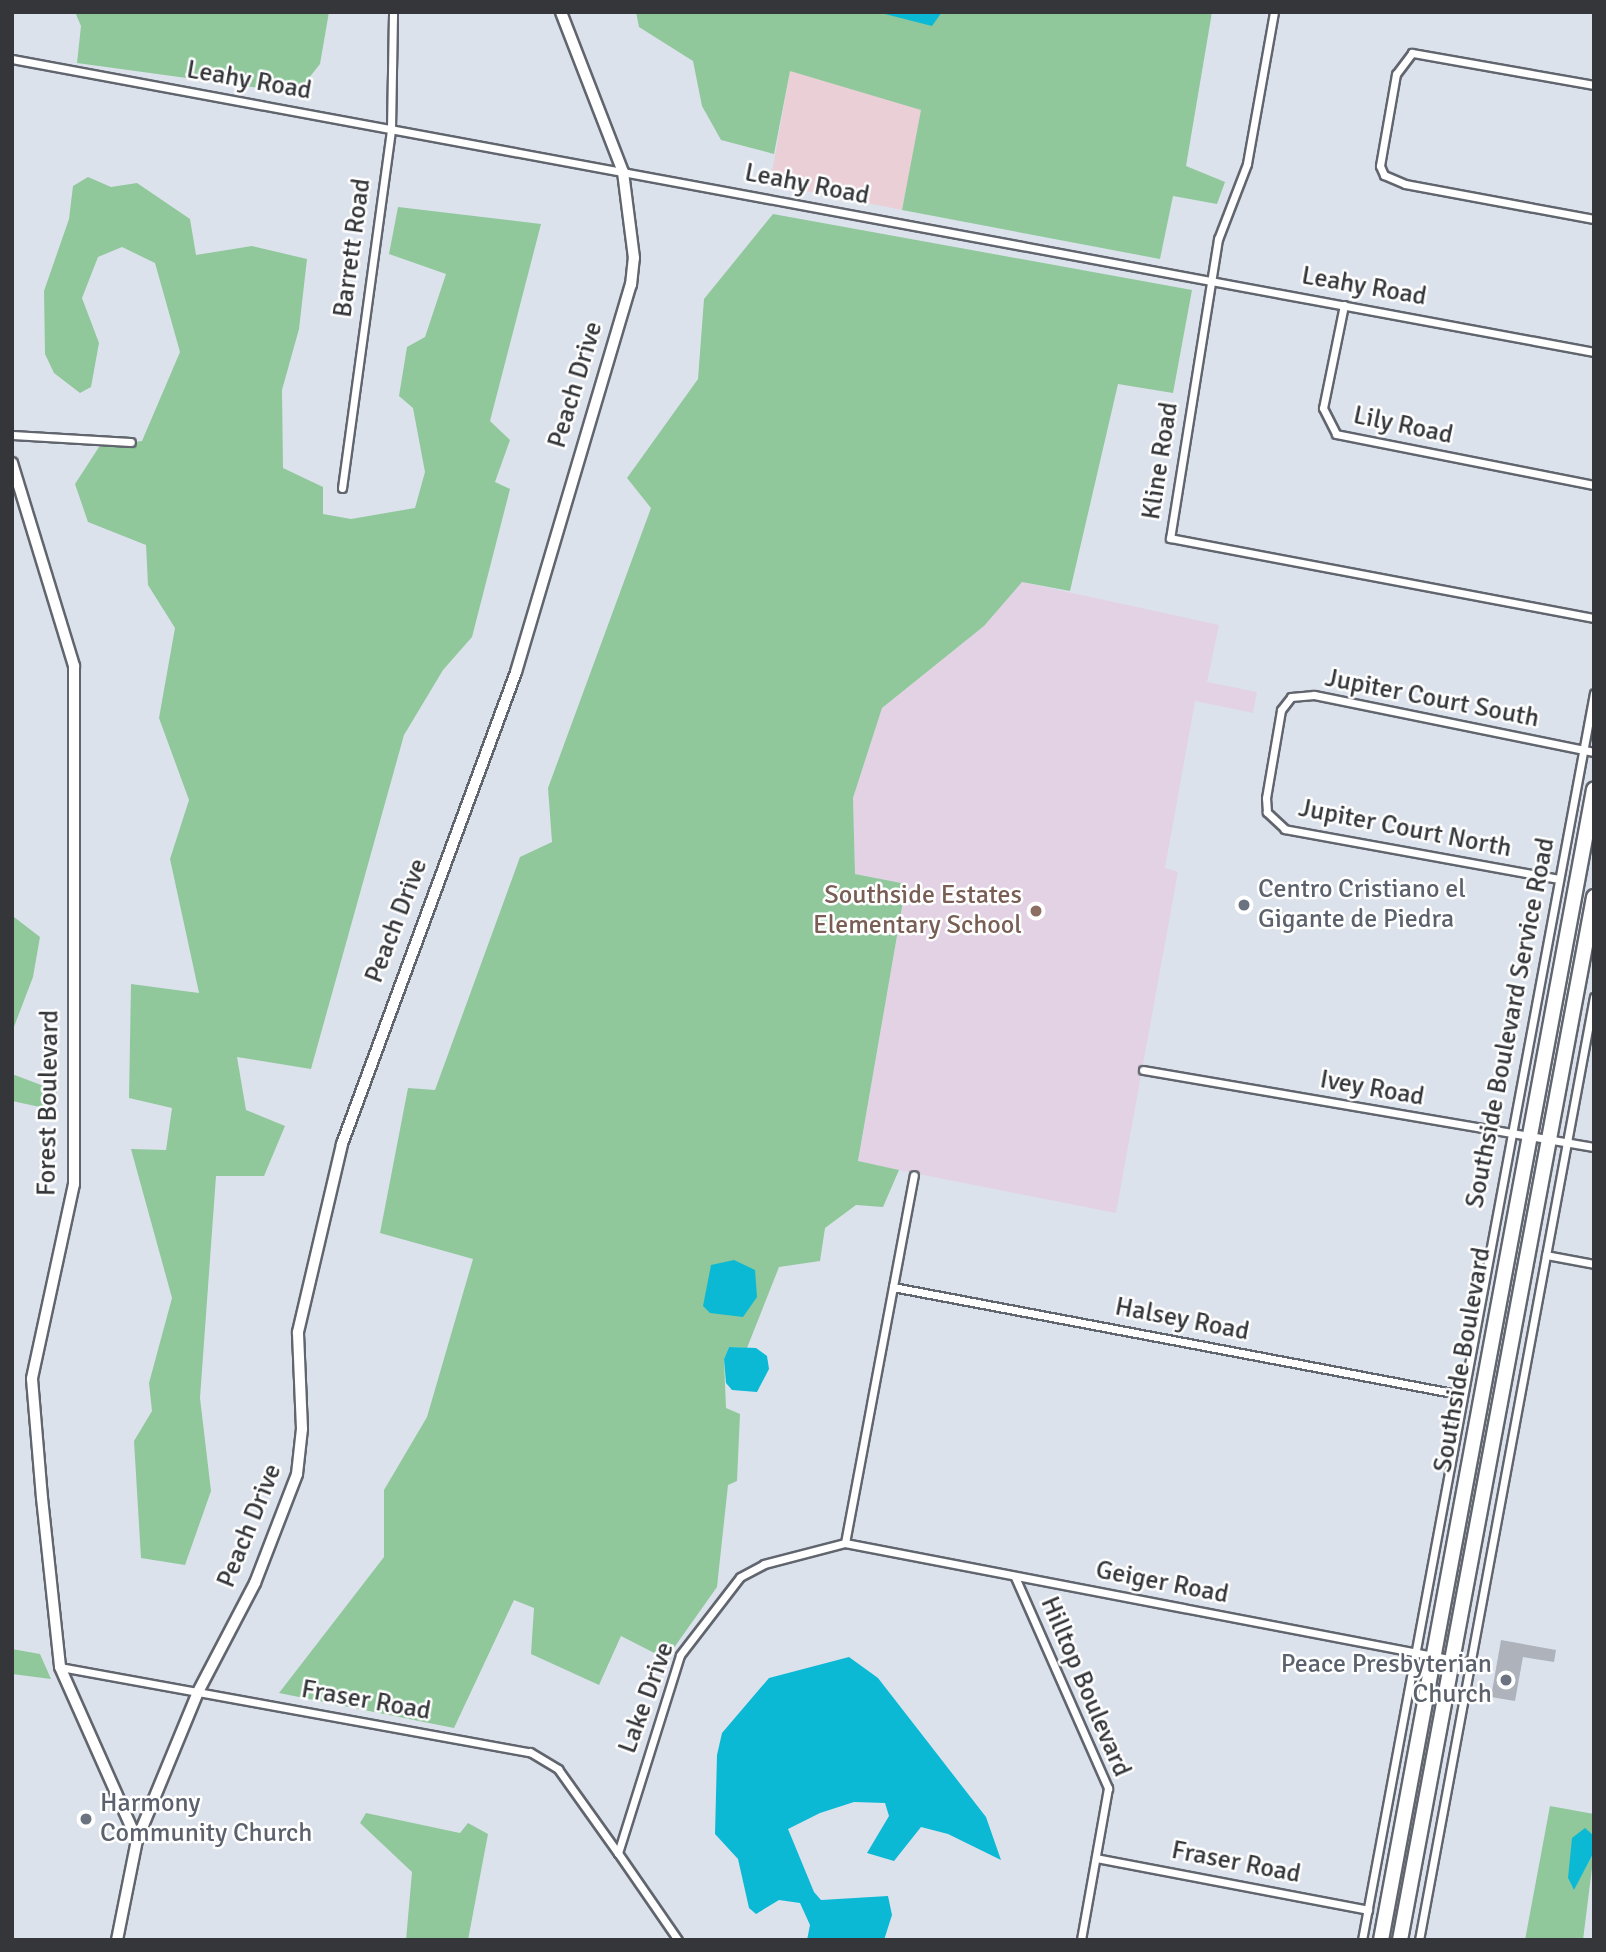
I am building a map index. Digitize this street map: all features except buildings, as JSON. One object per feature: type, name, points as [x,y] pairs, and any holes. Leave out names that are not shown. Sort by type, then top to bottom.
[{"type":"highway","name":"Southside Boulevard","points":[[1381,1940],[1594,789]]},
{"type":"highway","name":"Southside Boulevard","points":[[1400,1940],[1594,897]]},
{"type":"main road","name":"Peach Drive","points":[[137,1840],[198,1692],[255,1583],[297,1474],[302,1429],[298,1332],[342,1144],[516,672],[625,307],[634,258],[623,172],[561,12]]},
{"type":"main road","name":"Forest Boulevard","points":[[12,463],[74,666],[74,1184],[32,1379],[60,1667],[137,1840]]},
{"type":"main road","points":[[117,1940],[137,1840]]},
{"type":"street","name":"Barrett Road","points":[[342,488],[390,129],[393,12]]},
{"type":"street","name":"Kline Road","points":[[1274,12],[1247,164],[1218,239],[1170,538],[1594,618]]},
{"type":"street","points":[[1594,85],[1412,53],[1401,61],[1380,152],[1384,175],[1405,184],[1594,219]]},
{"type":"street","name":"Leahy Road","points":[[12,59],[1594,352]]},
{"type":"street","name":"Lily Road","points":[[1344,304],[1323,408],[1336,434],[1594,485]]},
{"type":"street","points":[[12,435],[131,442]]},
{"type":"street","name":"Southside Boulevard Service Road","points":[[1362,1940],[1594,693]]},
{"type":"street","name":"Jupiter Court South","points":[[1274,753],[1281,710],[1291,697],[1302,695],[1594,752]]},
{"type":"street","name":"Jupiter Court North","points":[[1274,753],[1267,812],[1285,829],[1559,879]]},
{"type":"street","points":[[1419,1940],[1594,997]]},
{"type":"street","name":"Ivey Road","points":[[1143,1070],[1511,1135],[1594,1147]]},
{"type":"street","points":[[845,1543],[915,1175]]},
{"type":"street","points":[[1546,1255],[1594,1264]]},
{"type":"street","name":"Halsey Road","points":[[893,1287],[1463,1395]]},
{"type":"street","name":"Geiger Road","points":[[845,1543],[1471,1663]]},
{"type":"street","name":"Lake Drive","points":[[618,1853],[673,1672],[690,1640],[750,1570],[845,1543]]},
{"type":"street","name":"Hilltop Boulevard","points":[[1015,1577],[1104,1776],[1108,1797],[1081,1940]]},
{"type":"street","name":"Fraser Road","points":[[60,1667],[540,1756],[558,1769],[618,1853]]},
{"type":"street","points":[[618,1853],[678,1940]]},
{"type":"street","name":"Fraser Road","points":[[1096,1858],[1367,1910]]},
{"type":"shaded area","points":[[790,70],[922,110],[902,210],[770,184]]},
{"type":"shaded area","name":"Southside Estates Elementary School","points":[[1022,582],[1219,625],[1207,682],[1257,692],[1253,713],[1195,701],[1165,868],[1178,872],[1116,1213],[858,1162],[906,885],[855,874],[853,798],[882,708],[984,626]]},
{"type":"green space","points":[[75,12],[329,12],[320,64],[297,93],[77,63],[81,26]]},
{"type":"green space","points":[[636,12],[1212,12],[1186,166],[1225,182],[1217,204],[1173,196],[1160,259],[902,210],[921,110],[790,71],[774,154],[721,140],[702,106],[693,61],[639,27]]},
{"type":"green space","points":[[88,177],[111,187],[137,183],[190,219],[196,255],[252,246],[307,259],[299,329],[282,390],[283,468],[323,487],[323,514],[351,519],[415,508],[425,472],[413,408],[399,396],[407,347],[425,337],[446,274],[389,254],[398,207],[541,224],[490,421],[510,440],[495,482],[510,489],[472,637],[443,670],[404,735],[311,1069],[237,1057],[246,1110],[285,1126],[264,1176],[216,1176],[200,1398],[211,1491],[185,1565],[141,1558],[134,1441],[152,1411],[149,1383],[172,1298],[131,1149],[166,1150],[172,1108],[129,1098],[131,984],[199,993],[170,859],[189,800],[159,718],[175,628],[148,585],[146,545],[88,522],[75,484],[99,447],[142,441],[180,352],[155,263],[122,247],[98,257],[82,298],[99,343],[91,387],[80,393],[54,373],[45,354],[44,291],[69,219],[73,186]]},
{"type":"green space","points":[[773,214],[1192,290],[1173,393],[1118,384],[1070,591],[1022,582],[984,626],[882,708],[853,798],[855,874],[906,884],[858,1161],[899,1170],[883,1207],[856,1205],[825,1228],[820,1261],[779,1267],[747,1348],[729,1347],[724,1359],[726,1408],[740,1414],[737,1481],[728,1485],[717,1587],[666,1659],[621,1636],[599,1685],[531,1654],[534,1608],[514,1600],[454,1728],[279,1693],[384,1557],[384,1490],[427,1417],[473,1259],[380,1233],[408,1088],[435,1090],[520,857],[552,842],[548,788],[651,508],[627,478],[698,379],[704,299]]},
{"type":"green space","points":[[12,905],[14,917],[40,937],[33,977],[12,1032]]},
{"type":"green space","points":[[12,1074],[57,1091],[54,1110],[12,1101]]},
{"type":"green space","points":[[12,1649],[40,1654],[51,1679],[12,1674]]},
{"type":"green space","points":[[1550,1806],[1594,1814],[1594,1841],[1593,1835],[1568,1878],[1574,1889],[1594,1852],[1583,1940],[1525,1940]]},
{"type":"green space","points":[[366,1813],[460,1833],[468,1823],[488,1834],[468,1940],[406,1940],[412,1872],[360,1823]]},
{"type":"water","points":[[877,12],[942,12],[932,26]]},
{"type":"water","points":[[734,1260],[755,1270],[757,1297],[743,1317],[710,1313],[703,1306],[711,1265]]},
{"type":"water","points":[[729,1347],[756,1348],[767,1356],[769,1369],[757,1392],[732,1390],[726,1383],[724,1359]]},
{"type":"water","points":[[849,1657],[878,1678],[986,1817],[1001,1860],[948,1834],[921,1827],[894,1861],[867,1853],[889,1816],[885,1803],[854,1802],[820,1813],[788,1829],[814,1892],[821,1900],[888,1896],[892,1915],[884,1940],[807,1940],[810,1925],[800,1903],[779,1900],[756,1914],[749,1908],[738,1859],[715,1834],[717,1755],[722,1733],[769,1678]]},
{"type":"water","points":[[1585,1828],[1593,1835],[1594,1852],[1574,1890],[1568,1878],[1572,1838]]},
{"type":"place","name":"Centro Cristiano el Gigante de Piedra","points":[[1244,905]]},
{"type":"place","name":"Southside Estates Elementary School","points":[[1036,911]]},
{"type":"place","name":"Peace Presbyterian Church","points":[[1506,1680]]},
{"type":"place","name":"Harmony Community Church","points":[[86,1819]]}]
